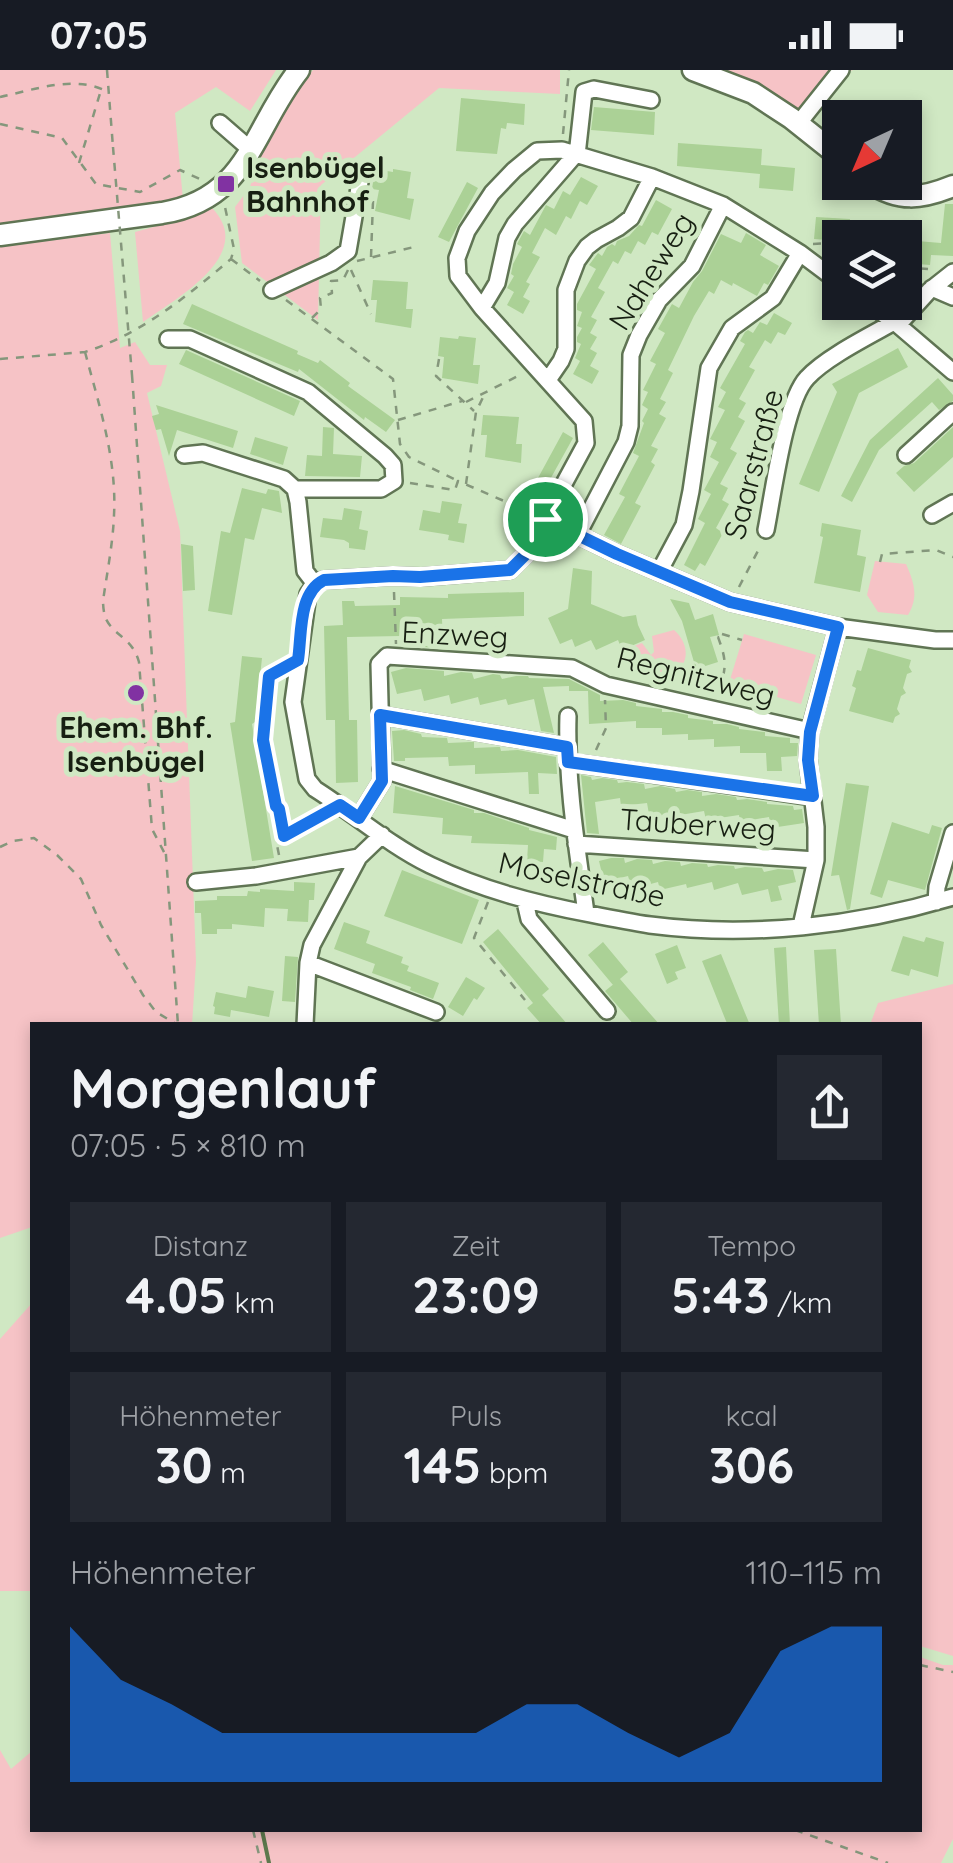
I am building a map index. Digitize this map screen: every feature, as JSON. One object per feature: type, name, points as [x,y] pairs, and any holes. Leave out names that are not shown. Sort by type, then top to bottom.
[{"type":"main road","points":[[0,234],[185,210],[216,194],[251,150],[298,70]]},
{"type":"main road","points":[[693,70],[754,93],[822,143]]},
{"type":"main road","points":[[922,195],[953,186]]},
{"type":"street","points":[[798,124],[841,70]]},
{"type":"street","points":[[482,308],[496,283],[514,224],[571,153],[584,92],[594,89],[651,100]]},
{"type":"street","points":[[220,123],[251,150]]},
{"type":"street","points":[[184,455],[203,453],[284,479],[294,488],[305,571],[315,584],[324,580],[510,570],[526,554],[586,443],[584,420],[482,308],[458,276],[457,258],[467,231],[514,170],[537,152],[571,153],[652,177],[723,205],[822,269]]},
{"type":"street","points":[[548,380],[566,349],[566,290],[578,261],[587,247],[631,218],[652,177]]},
{"type":"street","points":[[272,290],[348,251],[360,182]]},
{"type":"street","name":"Naheweg","points":[[576,536],[626,442],[632,355],[638,335],[659,300],[692,266],[723,205]]},
{"type":"street","points":[[659,572],[684,525],[709,368],[732,328],[772,298],[794,249]]},
{"type":"street","points":[[896,324],[953,272]]},
{"type":"street","points":[[932,288],[953,296]]},
{"type":"street","points":[[891,320],[953,372]]},
{"type":"street","name":"Saarstraße","points":[[766,530],[793,400],[806,378],[839,354],[896,324]]},
{"type":"street","points":[[168,339],[190,338],[308,392],[393,465],[394,481],[382,489],[294,488]]},
{"type":"street","points":[[906,455],[953,412]]},
{"type":"street","points":[[932,515],[953,503]]},
{"type":"street","points":[[545,519],[730,602],[838,627],[953,640]]},
{"type":"street","name":"Moselstraße","points":[[315,584],[308,594],[294,702],[307,779],[314,789],[425,862],[525,902],[652,925],[704,929],[765,930],[884,916],[953,897]]},
{"type":"street","points":[[801,926],[816,860],[808,760],[810,732],[838,627]]},
{"type":"street","name":"Enzweg","points":[[359,818],[382,781],[379,664],[387,656],[572,668]]},
{"type":"street","name":"Regnitzweg","points":[[572,668],[604,684],[810,732]]},
{"type":"street","points":[[380,715],[568,754],[589,764],[813,796]]},
{"type":"street","points":[[568,716],[575,837],[586,913]]},
{"type":"street","name":"Tauberweg","points":[[381,769],[575,837],[816,860]]},
{"type":"street","points":[[936,902],[953,833]]},
{"type":"street","points":[[305,1022],[312,945],[359,857],[382,834]]},
{"type":"street","points":[[196,882],[359,857]]},
{"type":"street","points":[[525,902],[529,919],[607,1010]]},
{"type":"street","points":[[308,963],[436,1012]]},
{"type":"path","points":[[107,70],[177,1022]]},
{"type":"path","points":[[568,70],[571,153]]},
{"type":"path","points":[[0,97],[70,83],[108,92]]},
{"type":"path","points":[[79,163],[101,88]]},
{"type":"path","points":[[0,124],[62,138],[96,184],[140,192],[180,170],[209,183]]},
{"type":"path","points":[[371,258],[373,194]]},
{"type":"path","points":[[0,359],[98,348],[180,302],[230,259],[234,249],[225,206]]},
{"type":"path","points":[[794,249],[822,245]]},
{"type":"path","points":[[311,318],[322,310],[320,298],[332,293],[331,282],[343,280],[350,266],[418,246]]},
{"type":"path","points":[[230,259],[393,379],[400,444],[410,457],[527,511]]},
{"type":"path","points":[[350,266],[371,314]]},
{"type":"path","points":[[922,268],[928,269]]},
{"type":"path","points":[[85,352],[112,465],[115,513],[104,612],[110,625],[135,649],[140,662],[152,829],[167,860]]},
{"type":"path","points":[[439,359],[436,376],[476,412]]},
{"type":"path","points":[[398,420],[464,402],[523,373]]},
{"type":"path","points":[[466,484],[476,412],[484,393]]},
{"type":"path","points":[[394,481],[455,490],[458,482]]},
{"type":"path","name":"Saarstraße","points":[[730,602],[757,556],[766,530]]},
{"type":"path","points":[[880,562],[882,554],[936,550],[953,556]]},
{"type":"path","points":[[393,576],[396,656]]},
{"type":"path","points":[[722,634],[742,640]]},
{"type":"path","points":[[712,637],[718,637],[723,652],[723,676]]},
{"type":"path","points":[[284,836],[263,740],[269,676],[298,660]]},
{"type":"path","points":[[695,705],[699,682],[732,676]]},
{"type":"path","points":[[589,764],[606,728],[604,684]]},
{"type":"path","points":[[282,871],[276,840],[340,805]]},
{"type":"path","points":[[0,847],[34,838],[81,879],[100,925],[142,995],[156,1012],[172,1022]]},
{"type":"path","points":[[492,891],[474,938],[525,1000]]},
{"type":"path","points":[[922,1665],[953,1672]]},
{"type":"path","points":[[253,1832],[261,1863]]},
{"type":"path","points":[[802,1832],[888,1863]]},
{"type":"shaded area","points":[[0,70],[276,70],[250,111],[216,87],[175,113],[183,200],[0,227]]},
{"type":"shaded area","points":[[313,70],[560,70],[560,94],[439,88],[321,185],[318,320],[242,263],[235,207],[250,187],[260,153],[291,98]]},
{"type":"shaded area","points":[[693,70],[853,70],[827,79],[791,118]]},
{"type":"shaded area","points":[[212,208],[223,225],[225,242],[219,258],[192,288],[143,322],[135,232]]},
{"type":"shaded area","points":[[110,233],[120,348],[135,342],[150,365],[167,365],[161,386],[147,393],[180,531],[196,962],[192,1022],[30,1022],[30,1228],[0,1238],[0,247]]},
{"type":"shaded area","points":[[875,561],[906,564],[914,590],[908,615],[878,612],[867,595]]},
{"type":"shaded area","points":[[674,630],[686,653],[682,665],[672,675],[628,666],[622,651],[642,643],[651,655],[652,636]]},
{"type":"shaded area","points":[[744,634],[816,655],[801,704],[729,683]]},
{"type":"shaded area","points":[[953,984],[953,1656],[922,1647],[922,1022],[871,1022],[878,1003]]},
{"type":"shaded area","points":[[30,1305],[30,1591],[0,1591],[0,1339]]},
{"type":"shaded area","points":[[922,1658],[953,1665],[953,1839],[941,1863],[0,1863],[0,1750],[11,1769],[30,1753],[30,1832],[922,1832]]},
{"type":"building","points":[[461,98],[525,104],[524,125],[507,123],[506,129],[501,128],[497,154],[456,151]]},
{"type":"building","points":[[594,107],[655,112],[654,135],[591,130]]},
{"type":"building","points":[[678,143],[762,149],[761,165],[795,168],[793,191],[759,188],[760,174],[677,166]]},
{"type":"building","points":[[375,169],[411,172],[407,198],[414,199],[410,220],[375,211],[379,190],[372,189]]},
{"type":"building","points":[[581,177],[598,186],[587,205],[580,201],[571,219],[566,216],[556,235],[545,228],[532,253],[540,257],[526,282],[530,284],[523,297],[530,301],[523,314],[507,305],[514,292],[507,288],[514,276],[513,264],[522,247],[517,244],[524,231],[530,235],[546,205],[554,209],[563,191],[570,195]]},
{"type":"building","points":[[467,182],[478,188],[449,242],[438,237]]},
{"type":"building","points":[[656,200],[672,209],[658,235],[652,232],[645,245],[638,241],[631,254],[625,251],[618,264],[613,261],[598,288],[605,292],[591,317],[597,320],[590,333],[597,337],[590,349],[597,353],[590,366],[599,371],[592,384],[573,374],[580,361],[575,358],[582,328],[577,326],[582,312],[577,310],[577,304],[596,269],[589,265],[598,253],[602,256],[607,247],[615,246],[642,226]]},
{"type":"building","points":[[945,204],[953,204],[953,256],[931,255],[930,265],[922,264],[922,241],[941,243]]},
{"type":"building","points":[[816,217],[850,219],[822,220],[822,240],[814,239]]},
{"type":"building","points":[[746,233],[766,245],[760,255],[779,266],[757,296],[721,280],[694,316],[668,370],[673,373],[660,399],[666,402],[659,414],[666,418],[651,446],[658,449],[651,462],[655,465],[635,503],[641,506],[621,544],[604,535],[625,497],[619,494],[639,456],[633,453],[648,409],[642,405],[648,392],[643,390],[656,364],[650,361],[665,333],[658,329],[672,304],[679,308],[721,234],[741,243]]},
{"type":"building","points":[[373,280],[408,282],[406,309],[413,309],[411,328],[375,322],[377,300],[371,300]]},
{"type":"building","points":[[192,304],[298,351],[297,354],[318,363],[320,360],[395,420],[386,432],[365,417],[364,420],[299,369],[298,372],[183,324]]},
{"type":"building","points":[[774,313],[792,323],[785,335],[778,332],[771,344],[765,340],[749,367],[755,370],[739,399],[746,403],[738,417],[745,421],[730,449],[737,453],[720,484],[728,488],[722,500],[729,504],[716,528],[723,533],[705,566],[700,563],[695,571],[684,565],[705,523],[698,519],[711,494],[704,490],[719,462],[710,457],[717,442],[710,439],[725,410],[718,407],[726,392],[720,388],[745,344],[740,341],[745,332],[753,333],[760,322],[767,325]]},
{"type":"building","points":[[440,337],[476,338],[473,365],[480,365],[478,384],[442,378],[444,357],[438,356]]},
{"type":"building","points":[[898,348],[908,367],[859,393],[819,492],[799,484],[837,392],[832,384]]},
{"type":"building","points":[[186,350],[300,401],[294,416],[179,364]]},
{"type":"building","points":[[938,378],[953,395],[953,401],[939,410],[932,402],[879,450],[852,502],[841,496],[870,440]]},
{"type":"building","points":[[156,405],[238,431],[233,448],[177,430],[169,456],[161,429],[156,430],[152,416],[159,414]]},
{"type":"building","points":[[483,415],[519,417],[516,444],[522,444],[521,463],[485,457],[487,435],[481,435]]},
{"type":"building","points":[[323,427],[334,428],[333,454],[362,456],[360,477],[305,476],[307,455],[322,456]]},
{"type":"building","points":[[953,427],[953,457],[914,492],[896,473],[914,463]]},
{"type":"building","points":[[563,432],[573,438],[542,494],[532,489]]},
{"type":"building","points":[[255,437],[288,447],[283,465],[250,454]]},
{"type":"building","points":[[242,488],[266,494],[268,489],[279,491],[282,513],[262,508],[254,540],[245,538],[232,615],[208,611],[221,531],[230,533]]},
{"type":"building","points":[[442,501],[462,504],[458,523],[467,524],[464,543],[448,540],[449,535],[419,530],[423,510],[440,513]]},
{"type":"building","points":[[344,508],[362,511],[359,529],[368,531],[365,550],[349,548],[344,540],[320,537],[323,518],[342,520]]},
{"type":"building","points":[[822,523],[861,530],[857,555],[866,557],[860,592],[814,583]]},
{"type":"building","points":[[181,544],[193,546],[195,590],[183,591]]},
{"type":"building","points":[[573,568],[592,571],[591,604],[623,617],[636,615],[645,640],[622,650],[618,640],[596,650],[591,640],[575,647],[572,639],[560,644],[548,618],[568,609]]},
{"type":"building","points":[[524,592],[524,616],[442,619],[443,648],[401,646],[400,636],[347,637],[349,720],[357,720],[358,782],[336,783],[335,720],[326,720],[324,626],[343,625],[342,601],[354,601],[355,606],[400,605],[400,597]]},
{"type":"building","points":[[670,599],[689,603],[695,620],[713,614],[719,635],[710,637],[718,662],[696,669],[682,621]]},
{"type":"building","points":[[868,648],[911,660],[912,672],[907,674],[903,688],[906,693],[897,709],[900,714],[893,723],[849,711],[856,688],[852,686]]},
{"type":"building","points":[[242,656],[262,658],[252,724],[274,858],[252,861],[230,723],[235,722]]},
{"type":"building","points":[[406,668],[444,671],[444,676],[472,673],[474,679],[493,674],[502,679],[569,679],[600,695],[600,701],[623,700],[713,724],[765,732],[765,736],[790,738],[790,743],[798,743],[797,756],[781,757],[782,771],[767,771],[766,753],[740,753],[740,746],[714,747],[714,739],[662,735],[662,728],[636,728],[636,721],[589,724],[588,691],[569,691],[569,686],[543,687],[554,733],[541,731],[534,699],[508,705],[506,699],[480,705],[478,697],[451,704],[449,695],[424,701],[421,689],[397,694],[391,672]]},
{"type":"building","points":[[404,730],[422,737],[447,738],[448,743],[474,742],[474,748],[500,747],[501,751],[556,757],[557,774],[538,773],[539,794],[529,794],[528,772],[475,774],[475,765],[449,766],[448,757],[394,761],[392,731]]},
{"type":"building","points":[[581,775],[592,780],[644,784],[645,789],[660,786],[676,792],[702,792],[702,796],[716,794],[793,806],[794,810],[802,809],[804,823],[771,828],[769,817],[740,822],[739,815],[706,820],[704,811],[650,820],[647,803],[621,806],[620,798],[595,802],[599,834],[587,833]]},
{"type":"building","points":[[846,783],[869,786],[847,910],[839,875],[831,876]]},
{"type":"building","points":[[395,786],[557,837],[556,850],[544,849],[543,862],[527,861],[528,845],[471,843],[472,836],[442,834],[443,818],[393,813]]},
{"type":"building","points":[[892,822],[929,834],[932,825],[942,828],[925,890],[888,880],[882,898],[870,894]]},
{"type":"building","points":[[624,858],[625,863],[637,859],[652,860],[653,864],[665,861],[680,862],[681,866],[692,863],[762,868],[764,872],[793,870],[796,882],[778,886],[782,900],[771,902],[768,889],[742,895],[738,883],[714,890],[712,882],[660,890],[658,882],[632,889],[628,876],[604,882],[599,861]]},
{"type":"building","points":[[402,870],[479,900],[462,944],[384,916]]},
{"type":"building","points":[[294,882],[315,883],[308,922],[287,921],[288,909],[265,908],[264,927],[232,924],[232,929],[217,929],[217,934],[202,934],[201,913],[195,913],[195,901],[247,896],[248,891],[260,889],[294,891]]},
{"type":"building","points":[[344,922],[370,931],[366,943],[403,957],[401,963],[409,966],[407,971],[439,983],[433,999],[372,973],[375,964],[334,949]]},
{"type":"building","points":[[498,929],[549,989],[542,995],[565,1022],[539,1022],[527,1008],[533,1003],[483,942]]},
{"type":"building","points":[[903,936],[944,942],[938,977],[911,969],[909,976],[891,971]]},
{"type":"building","points":[[603,942],[628,972],[613,985],[588,955]]},
{"type":"building","points":[[677,945],[686,968],[675,972],[678,979],[667,984],[655,954]]},
{"type":"building","points":[[786,947],[790,1022],[779,1022],[774,948]]},
{"type":"building","points":[[836,949],[841,1022],[819,1022],[814,950]]},
{"type":"building","points":[[721,954],[749,1022],[726,1022],[702,961]]},
{"type":"building","points":[[285,956],[298,957],[295,1002],[282,1001]]},
{"type":"building","points":[[466,977],[485,988],[463,1016],[448,1007]]},
{"type":"building","points":[[620,979],[657,1022],[631,1022],[605,991]]},
{"type":"building","points":[[248,986],[274,991],[269,1017],[231,1010],[230,1017],[214,1014],[216,992],[246,998]]},
{"type":"waterway","points":[[262,1832],[269,1863]]},
{"type":"place","name":"Isenbügel Bahnhof","points":[[226,184]]},
{"type":"place","name":"Ehem. Bhf. Isenbügel","points":[[136,693]]},
{"type":"route","points":[[545,519],[730,602],[838,627],[810,732],[808,760],[813,796],[568,762],[567,747],[380,715],[382,781],[359,818],[340,805],[284,836],[263,740],[269,676],[298,660],[308,594],[315,584],[324,580],[510,570],[526,554],[545,519]]}]
